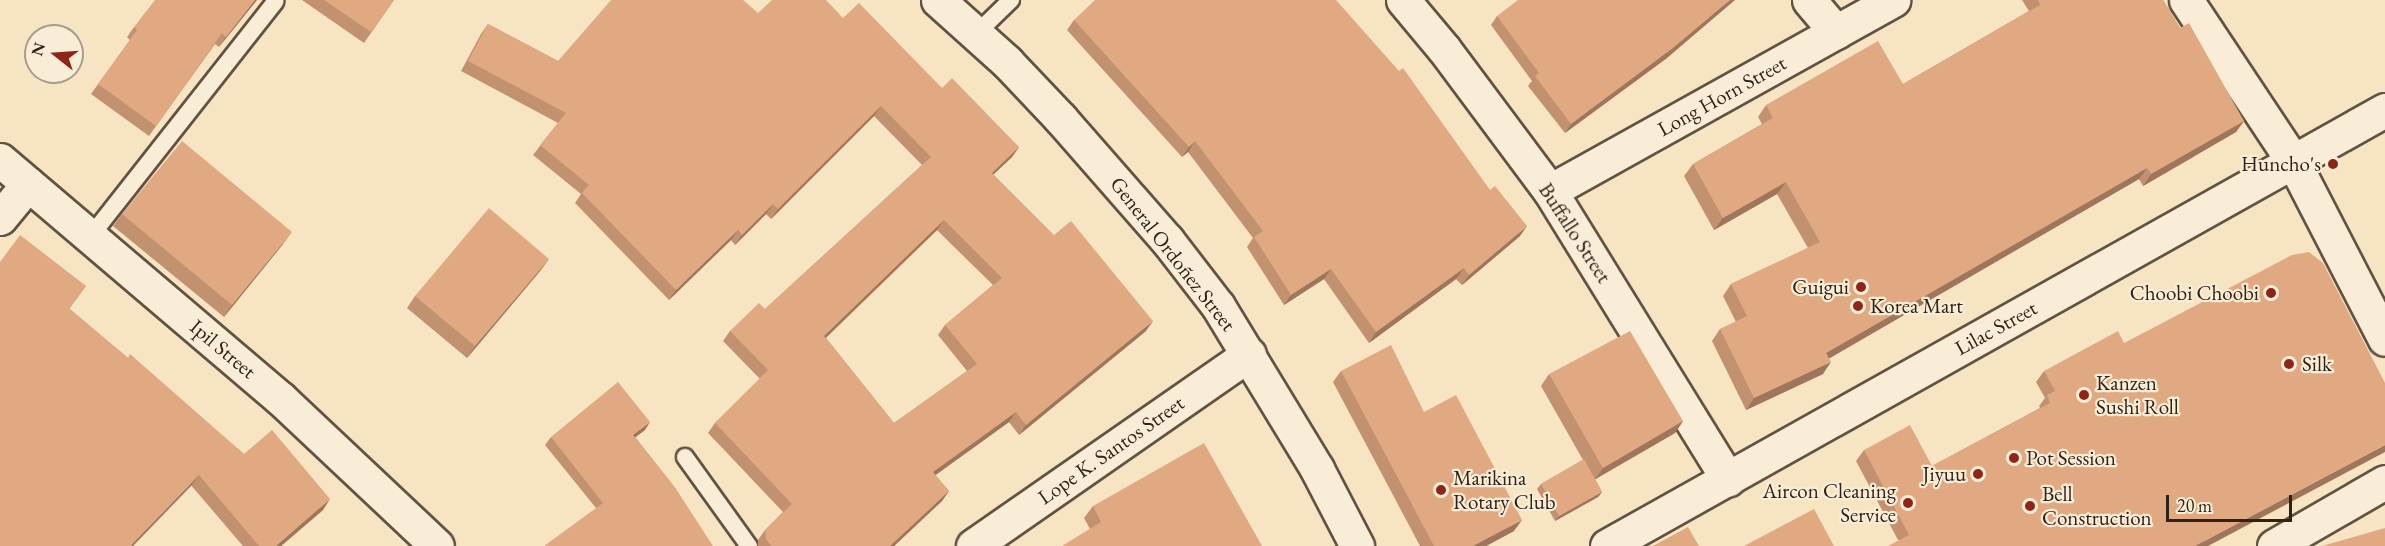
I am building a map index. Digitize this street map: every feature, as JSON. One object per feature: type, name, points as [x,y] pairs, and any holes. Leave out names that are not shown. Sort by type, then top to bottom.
[{"type":"street","name":"General Ordoñez Street","points":[[938,0],[1007,62],[1115,178],[1218,306],[1317,469],[1357,546]]},
{"type":"street","name":"Buffallo Street","points":[[1403,0],[1550,191],[1728,479]]},
{"type":"street","points":[[1809,0],[1836,32]]},
{"type":"street","name":"Long Horn Street","points":[[1550,191],[1893,0]]},
{"type":"street","points":[[2186,0],[2293,161],[2385,339]]},
{"type":"street","name":"Lilac Street","points":[[1607,546],[2385,110]]},
{"type":"street","name":"Ipil Street","points":[[0,160],[281,399],[437,546]]},
{"type":"street","points":[[0,218],[28,184]]},
{"type":"street","name":"Lope K. Santos Street","points":[[993,540],[1249,354]]},
{"type":"street","points":[[2274,546],[2385,482]]},
{"type":"lane","points":[[976,34],[1011,0]]},
{"type":"lane","points":[[90,237],[276,1]]},
{"type":"lane","points":[[685,457],[749,546]]},
{"type":"building","points":[[155,0],[255,0],[226,37],[222,33],[156,126],[98,84],[137,30],[134,27]]},
{"type":"building","points":[[324,0],[394,0],[371,32]]},
{"type":"building","points":[[611,0],[743,0],[758,13],[772,0],[826,0],[843,18],[859,3],[942,88],[952,78],[1019,147],[992,173],[1054,235],[1071,221],[1153,321],[1026,425],[1016,412],[933,472],[949,491],[890,546],[771,546],[766,539],[765,530],[792,504],[715,423],[768,370],[730,331],[759,303],[765,309],[931,157],[881,106],[778,209],[773,204],[742,235],[738,230],[676,290],[582,193],[589,185],[540,145],[566,113],[468,61],[488,24],[558,61]],"holes":[[[944,220],[1002,278],[945,325],[977,364],[894,423],[824,336]]]},
{"type":"building","points":[[1095,0],[1336,0],[1399,71],[1403,68],[1490,190],[1495,186],[1527,226],[1469,275],[1464,268],[1376,332],[1331,269],[1291,295],[1254,237],[1263,231],[1195,141],[1189,147],[1074,20]]},
{"type":"building","points":[[1518,0],[1730,0],[1673,48],[1571,124],[1535,76],[1539,73],[1497,16]]},
{"type":"building","points":[[2038,0],[2163,0],[2180,28],[2189,23],[2244,121],[2151,174],[2147,168],[1826,353],[1831,362],[1754,398],[1720,329],[1747,316],[1731,284],[1820,242],[1786,182],[1723,218],[1693,164],[1773,118],[1766,105],[1878,41],[1903,84],[2040,5]]},
{"type":"building","points":[[182,141],[292,232],[232,305],[122,214]]},
{"type":"building","points":[[489,208],[549,259],[475,346],[415,296]]},
{"type":"building","points":[[20,235],[86,286],[69,308],[128,358],[130,354],[244,454],[272,430],[330,499],[276,546],[259,546],[199,475],[132,546],[0,546],[0,262]]},
{"type":"building","points":[[2309,252],[2323,263],[2385,383],[2385,445],[2195,546],[1888,546],[1909,535],[1864,450],[1910,425],[1932,466],[2050,403],[2047,395],[2055,391],[2044,371],[2118,331],[2124,343],[2292,255]]},
{"type":"building","points":[[1630,331],[1683,421],[1603,468],[1549,374]]},
{"type":"building","name":"Marikina Rotary Club","points":[[1391,345],[1424,412],[1456,395],[1522,520],[1473,546],[1434,546],[1341,371]]},
{"type":"building","points":[[618,382],[650,422],[633,435],[676,489],[713,546],[544,546],[603,503],[551,437]]},
{"type":"building","points":[[1204,443],[1262,546],[1062,546],[1101,522],[1093,506]]},
{"type":"building","points":[[1584,459],[1602,492],[1559,516],[1541,484]]},
{"type":"building","points":[[1814,509],[1834,546],[1744,546]]},
{"type":"building","points":[[1688,527],[1699,546],[1653,546]]},
{"type":"building","points":[[2385,528],[2385,546],[2322,546]]},
{"type":"place","name":"Huncho's","points":[[2333,164]]},
{"type":"place","name":"Guigui","points":[[1861,287]]},
{"type":"place","name":"Choobi Choobi","points":[[2271,293]]},
{"type":"place","name":"Korea Mart","points":[[1858,306]]},
{"type":"place","name":"Silk","points":[[2289,364]]},
{"type":"place","name":"Kanzen Sushi Roll","points":[[2084,395]]},
{"type":"place","name":"Pot Session","points":[[2014,458]]},
{"type":"place","name":"Jiyuu","points":[[1978,474]]},
{"type":"place","name":"Marikina Rotary Club","points":[[1441,490]]},
{"type":"place","name":"Aircon Cleaning Service","points":[[1908,503]]},
{"type":"place","name":"Bell Construction","points":[[2030,506]]}]
